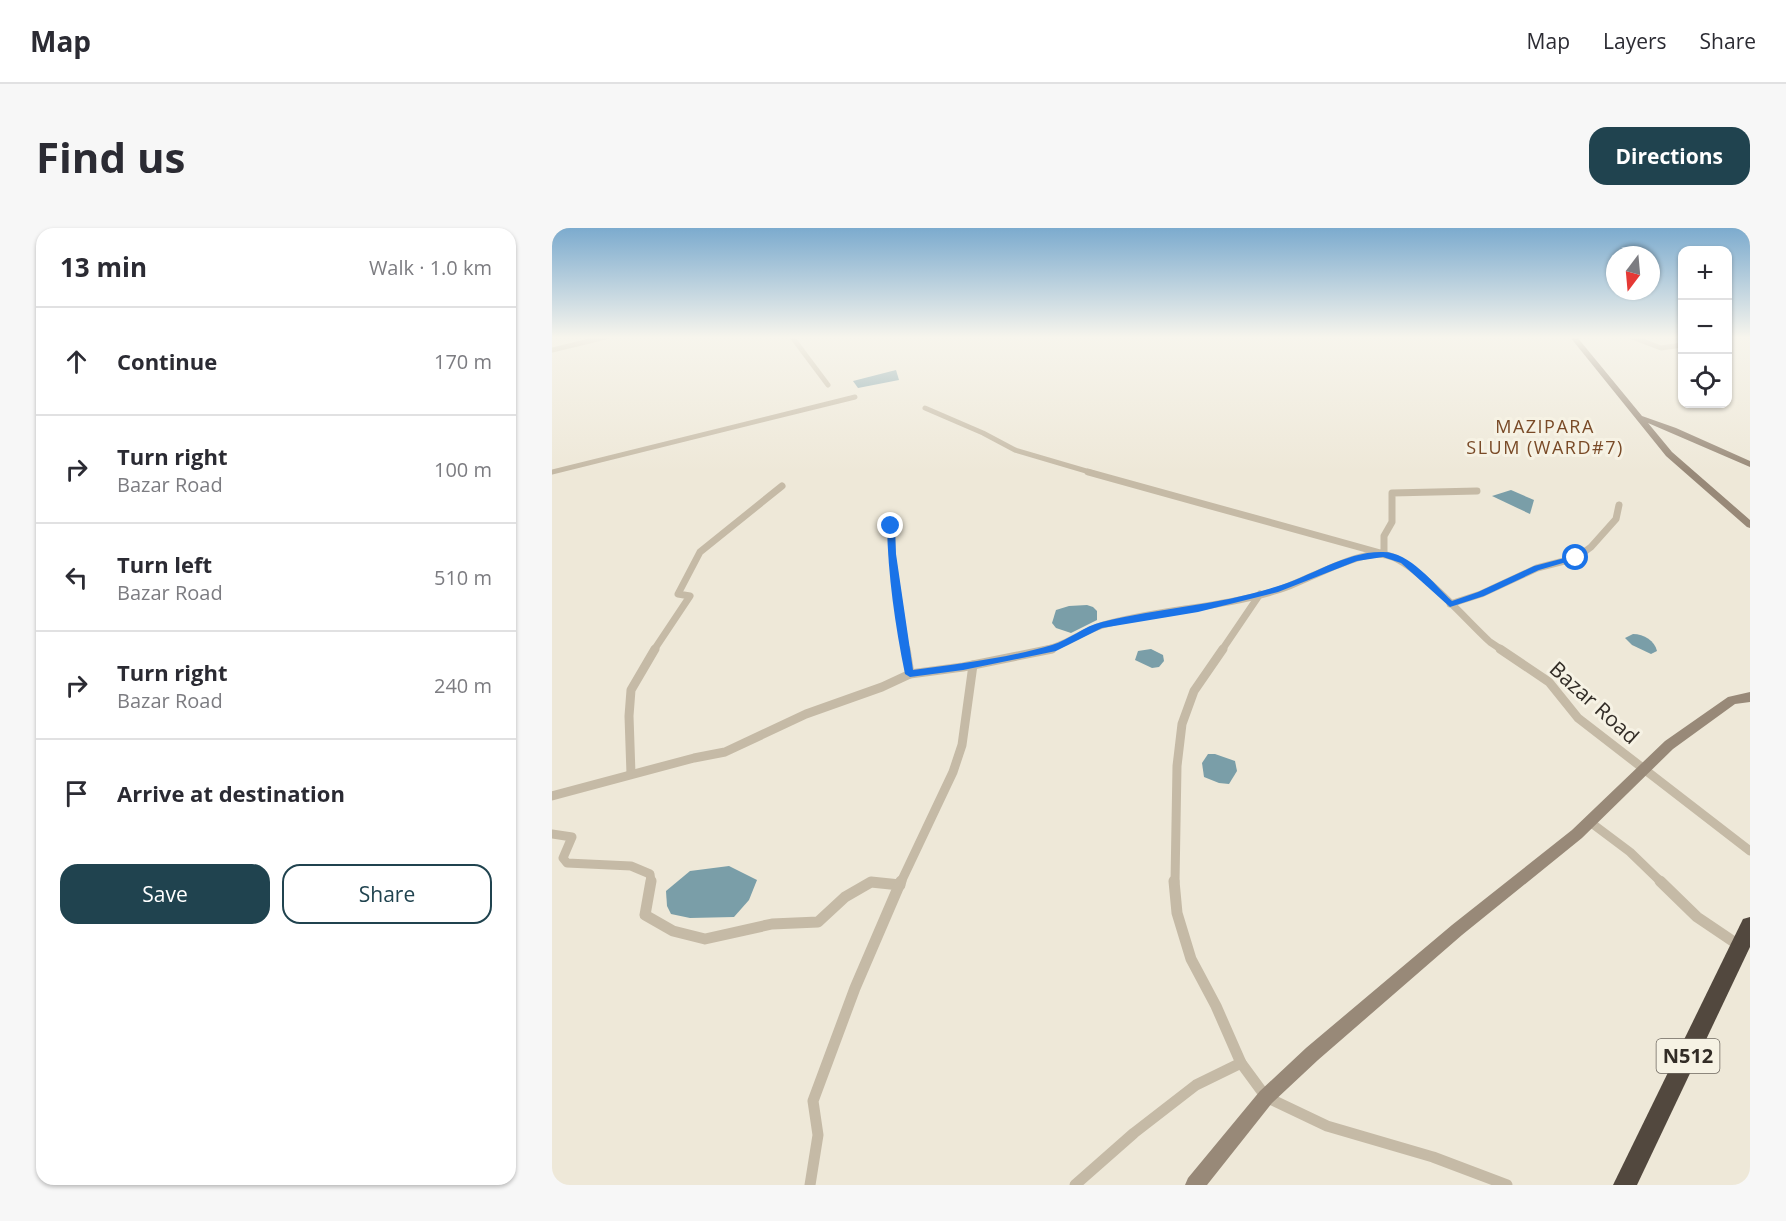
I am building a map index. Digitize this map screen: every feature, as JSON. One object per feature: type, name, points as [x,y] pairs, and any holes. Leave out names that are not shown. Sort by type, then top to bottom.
[{"type":"highway","name":"N512","points":[[1630,1183],[1747,932]]},
{"type":"street","points":[[825,382],[828,385]]},
{"type":"street","points":[[1609,382],[1669,454],[1750,525]]},
{"type":"street","points":[[552,472],[855,397]]},
{"type":"street","points":[[925,408],[983,432],[1015,450],[1170,496],[1294,527],[1384,554]]},
{"type":"street","points":[[1637,417],[1750,464]]},
{"type":"street","points":[[631,774],[629,716],[631,690],[690,596],[678,594],[691,569],[700,552],[782,486]]},
{"type":"street","points":[[1384,554],[1384,536],[1392,522],[1392,493],[1477,491]]},
{"type":"street","points":[[1450,604],[1481,594],[1536,568],[1576,558],[1591,547],[1616,519],[1619,506]]},
{"type":"street","points":[[891,526],[892,554],[910,674]]},
{"type":"street","points":[[552,801],[556,795],[631,774],[725,752],[806,714],[882,687],[910,674],[1056,648],[1100,626],[1138,617],[1198,609],[1278,590],[1355,559],[1384,554]]},
{"type":"street","name":"Bazar Road","points":[[1384,554],[1404,561],[1498,648],[1549,682],[1578,718],[1750,851]]},
{"type":"street","points":[[1260,594],[1194,691],[1182,724],[1174,837],[1174,876],[1177,913],[1191,959],[1216,1006],[1241,1063],[1266,1097],[1327,1126],[1433,1157],[1507,1185]]},
{"type":"street","points":[[810,1185],[818,1135],[813,1101],[855,988],[953,772],[962,744],[973,664]]},
{"type":"street","points":[[1195,1185],[1266,1097],[1312,1054],[1590,822],[1669,745],[1732,700],[1750,697]]},
{"type":"street","points":[[1590,822],[1630,852],[1697,916],[1747,932]]},
{"type":"street","points":[[552,834],[572,837],[563,858],[567,863],[631,866],[650,874],[651,886],[645,915],[653,923],[695,939],[705,939],[772,924],[818,922],[845,897],[871,882],[900,885]]},
{"type":"street","points":[[1075,1185],[1134,1133],[1196,1085],[1241,1063]]},
{"type":"water","points":[[853,382],[890,382],[858,388]]},
{"type":"water","points":[[1511,490],[1534,500],[1530,514],[1492,496]]},
{"type":"water","points":[[1087,605],[1097,611],[1097,620],[1071,633],[1056,628],[1052,623],[1056,610],[1069,606]]},
{"type":"water","points":[[1633,634],[1648,639],[1657,651],[1651,654],[1632,645],[1625,638]]},
{"type":"water","points":[[1151,649],[1163,655],[1164,661],[1159,667],[1152,668],[1135,660],[1138,651]]},
{"type":"water","points":[[1208,754],[1235,761],[1237,771],[1229,784],[1204,777],[1202,763]]},
{"type":"water","points":[[729,866],[757,880],[749,900],[734,917],[690,918],[671,914],[667,906],[666,891],[690,871]]},
{"type":"district","name":"MAZIPARA SLUM (WARD#7)","points":[[1545,437]]},
{"type":"route","points":[[891,526],[892,554],[910,674],[963,667],[1056,648],[1100,626],[1138,617],[1198,609],[1278,590],[1355,559],[1384,554],[1404,561],[1450,604],[1481,594],[1536,568],[1576,558]]}]
